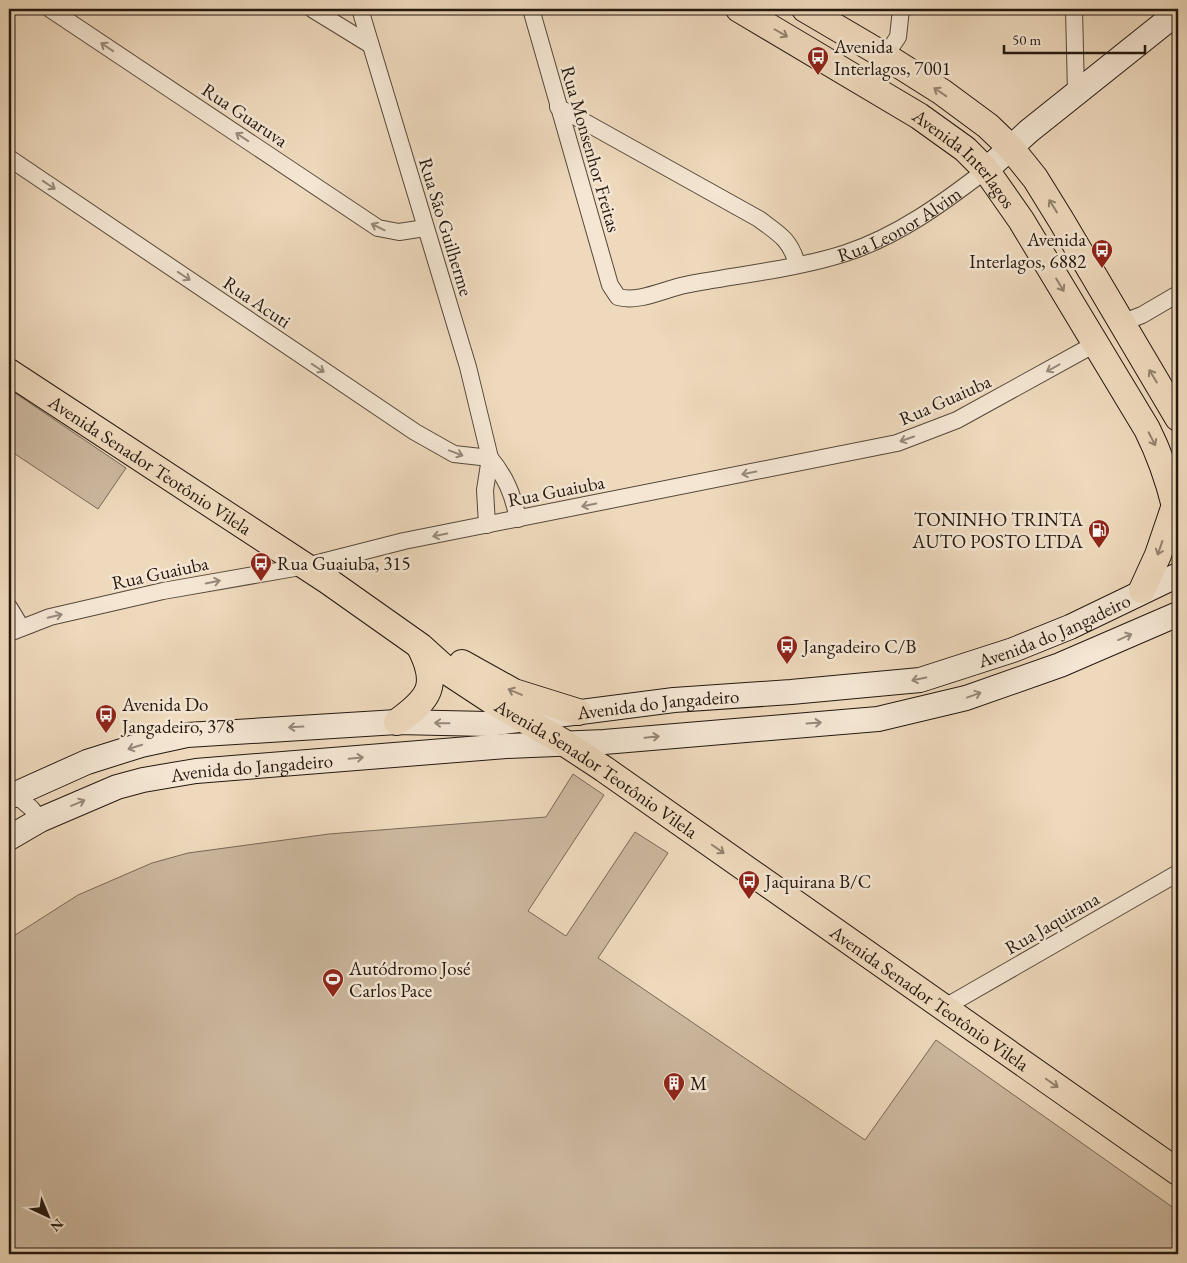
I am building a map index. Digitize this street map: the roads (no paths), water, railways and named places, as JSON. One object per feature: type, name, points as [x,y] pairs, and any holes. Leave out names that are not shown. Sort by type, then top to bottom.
[{"type":"main road","name":"Avenida Interlagos","points":[[739,9],[919,116],[965,149],[986,170],[1021,220],[1160,455],[1177,509]]},
{"type":"main road","name":"Avenida Interlagos","points":[[805,9],[885,56],[973,115],[1010,147],[1035,178],[1178,418]]},
{"type":"main road","name":"Avenida Senador Teotônio Vilela","points":[[9,372],[306,566],[420,646],[451,674],[522,720],[563,742],[945,1007],[1178,1172]]},
{"type":"main road","points":[[1142,590],[1177,509]]},
{"type":"main road","points":[[420,646],[447,654],[514,692],[578,712]]},
{"type":"main road","points":[[397,722],[419,706],[428,695],[429,663],[420,646]]},
{"type":"street","name":"Rua Guaruva","points":[[50,9],[378,228],[399,232],[425,228]]},
{"type":"street","points":[[312,9],[369,44]]},
{"type":"street","name":"Rua São Guilherme","points":[[360,9],[468,367],[490,458],[485,490],[487,525]]},
{"type":"street","name":"Rua Monsenhor Freitas","points":[[531,9],[610,285],[618,297]]},
{"type":"street","points":[[885,56],[898,36],[901,9]]},
{"type":"street","points":[[1074,9],[1076,93]]},
{"type":"street","name":"Rua Leonor Alvim","points":[[618,297],[631,299],[682,286],[846,254],[885,237],[940,206],[986,170],[1010,147],[1076,93],[1178,12]]},
{"type":"street","points":[[558,107],[759,219],[788,242],[797,264]]},
{"type":"street","name":"Rua Acuti","points":[[9,158],[415,432],[454,454],[465,457],[490,458]]},
{"type":"street","points":[[1120,323],[1142,315],[1178,294]]},
{"type":"street","name":"Rua Guaiuba","points":[[15,630],[50,617],[163,591],[306,566],[404,541],[897,443],[956,420],[1096,344]]},
{"type":"street","name":"Rua São Guilherme","points":[[490,458],[502,472],[510,488],[518,519]]},
{"type":"street","name":"Avenida do Jangadeiro","points":[[11,793],[87,762],[141,745],[187,735],[397,722],[488,724],[674,700],[791,692],[920,680],[1013,650],[1048,636],[1178,574]]},
{"type":"street","points":[[9,607],[15,630]]},
{"type":"street","name":"Avenida do Jangadeiro","points":[[9,838],[40,820],[117,787],[143,780],[196,771],[563,742],[604,742],[878,719],[966,698],[1060,665],[1178,614]]},
{"type":"street","points":[[1048,636],[1060,665]]},
{"type":"street","points":[[11,793],[31,808],[40,820]]},
{"type":"street","name":"Rua Jaquirana","points":[[945,1007],[1178,873]]},
{"type":"place","name":"Avenida Interlagos, 7001","points":[[818,76]]},
{"type":"place","name":"Avenida Interlagos, 6882","points":[[1102,269]]},
{"type":"place","name":"TONINHO TRINTA AUTO POSTO LTDA","points":[[1099,549]]},
{"type":"place","name":"Rua Guaiuba, 315","points":[[261,582]]},
{"type":"place","name":"Jangadeiro C/B","points":[[787,665]]},
{"type":"place","name":"Avenida Do Jangadeiro, 378","points":[[106,734]]},
{"type":"place","name":"Jaquirana B/C","points":[[749,900]]},
{"type":"place","name":"Autódromo José Carlos Pace","points":[[333,998]]},
{"type":"place","name":"M","points":[[674,1102]]}]
